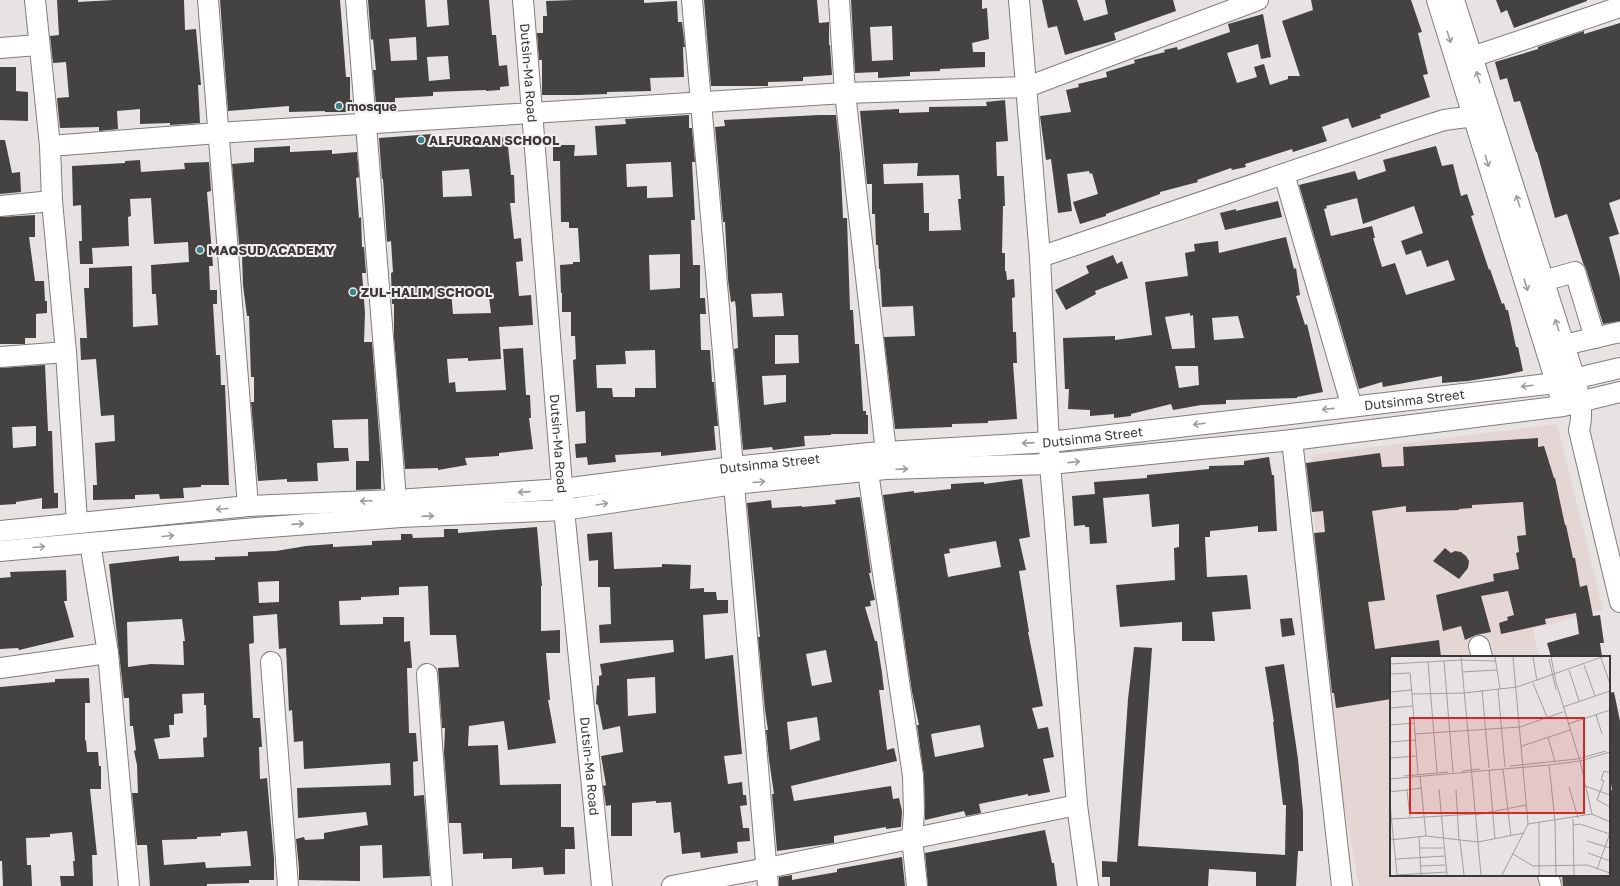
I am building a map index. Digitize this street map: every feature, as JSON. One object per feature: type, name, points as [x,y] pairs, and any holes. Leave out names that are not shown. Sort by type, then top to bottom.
[{"type":"street","points":[[35,0],[38,45],[50,146],[52,201],[66,352],[77,522]]},
{"type":"street","points":[[208,0],[248,506]]},
{"type":"street","points":[[356,0],[396,500]]},
{"type":"street","name":"Dutsin-Ma Road","points":[[523,0],[562,489],[602,886]]},
{"type":"street","points":[[692,0],[768,877]]},
{"type":"street","points":[[839,0],[846,93],[886,452]]},
{"type":"street","points":[[1019,0],[1040,257],[1050,464],[1077,805],[1088,886]]},
{"type":"street","points":[[50,146],[218,133],[846,93],[1027,87],[1258,0]]},
{"type":"street","points":[[1437,0],[1482,115],[1543,281],[1564,345],[1565,381]]},
{"type":"street","points":[[1454,0],[1472,57],[1482,115],[1572,404],[1581,422],[1578,430],[1620,602]]},
{"type":"street","points":[[1472,57],[1620,7]]},
{"type":"street","points":[[0,48],[38,45]]},
{"type":"street","points":[[1040,257],[1444,120],[1482,115]]},
{"type":"street","points":[[1284,174],[1352,407]]},
{"type":"street","points":[[0,206],[52,201]]},
{"type":"street","points":[[1543,281],[1575,272],[1595,338]]},
{"type":"street","points":[[1564,345],[1620,332]]},
{"type":"street","points":[[0,357],[66,352]]},
{"type":"street","name":"Dutsinma Street","points":[[0,551],[401,517],[564,510],[734,476],[886,452],[1050,442],[1565,381],[1620,368]]},
{"type":"street","name":"Dutsinma Street","points":[[0,531],[77,522],[248,506],[396,500],[734,476],[868,472],[886,469],[1050,464],[1292,440],[1572,404],[1620,392]]},
{"type":"street","points":[[1292,440],[1342,886]]},
{"type":"street","points":[[868,472],[913,776],[914,813],[912,838],[917,886]]},
{"type":"street","points":[[90,543],[108,653],[129,886]]},
{"type":"street","points":[[0,668],[108,653]]},
{"type":"street","points":[[272,662],[288,886]]},
{"type":"street","points":[[427,674],[442,886]]},
{"type":"street","points":[[672,886],[768,877],[912,838],[1077,805]]},
{"type":"street","points":[[1548,876],[1551,886]]},
{"type":"shaded area","points":[[1557,424],[1603,610],[1533,629],[1539,656],[1390,656],[1390,876],[1586,876],[1588,886],[1359,886],[1325,703],[1311,455]]},
{"type":"building","points":[[57,0],[78,0],[78,2],[114,0],[184,0],[185,30],[196,29],[201,85],[198,85],[200,123],[170,125],[170,123],[140,124],[140,109],[117,111],[118,129],[99,131],[99,127],[60,128],[57,98],[69,97],[66,62],[53,63],[50,36],[59,35]]},
{"type":"building","points":[[220,0],[340,0],[346,77],[350,77],[350,100],[352,100],[353,112],[289,112],[289,106],[228,111]]},
{"type":"building","points":[[368,0],[425,0],[427,27],[449,25],[447,0],[489,0],[492,35],[496,35],[499,66],[507,65],[509,86],[500,87],[500,90],[433,92],[433,96],[395,98],[395,104],[376,105],[373,70],[376,70],[373,39],[371,40]],"holes":[[[416,37],[417,60],[391,61],[389,39]],[[448,56],[450,79],[429,81],[427,57]]]},
{"type":"building","points":[[644,0],[644,3],[677,1],[678,22],[682,22],[685,47],[683,47],[684,77],[650,78],[651,91],[607,92],[607,94],[542,95],[542,60],[539,60],[537,33],[543,33],[543,16],[547,16],[546,1]]},
{"type":"building","points":[[704,0],[817,0],[819,23],[829,22],[829,45],[832,75],[803,77],[803,81],[768,82],[768,86],[711,86]]},
{"type":"building","points":[[851,0],[982,0],[982,9],[987,8],[989,39],[972,43],[973,52],[985,52],[985,67],[910,72],[910,76],[878,78],[878,72],[855,73]],"holes":[[[892,26],[893,60],[872,61],[870,27]]]},
{"type":"building","points":[[1042,0],[1077,0],[1084,21],[1108,14],[1105,0],[1173,0],[1176,11],[1114,33],[1116,40],[1065,55],[1057,26],[1048,28]]},
{"type":"building","points":[[1311,0],[1411,0],[1422,32],[1418,33],[1428,74],[1423,75],[1430,97],[1380,115],[1381,118],[1352,128],[1348,118],[1322,127],[1327,141],[1293,152],[1292,149],[1245,164],[1246,167],[1232,170],[1231,168],[1197,180],[1198,182],[1160,192],[1160,194],[1106,214],[1106,216],[1080,224],[1073,202],[1098,194],[1092,173],[1090,174],[1089,171],[1067,174],[1072,211],[1058,213],[1051,159],[1046,160],[1040,116],[1071,112],[1066,90],[1079,87],[1078,84],[1107,77],[1106,72],[1135,63],[1134,60],[1165,52],[1164,50],[1177,47],[1178,50],[1230,32],[1228,24],[1263,14],[1271,57],[1261,59],[1258,44],[1227,53],[1237,83],[1257,77],[1254,67],[1264,64],[1270,85],[1288,79],[1288,76],[1300,76],[1282,21],[1313,10]]},
{"type":"building","points":[[1496,0],[1587,1],[1514,28],[1507,10],[1501,13]]},
{"type":"building","points":[[1620,23],[1620,199],[1609,203],[1619,234],[1609,237],[1620,278],[1620,321],[1603,324],[1567,214],[1555,218],[1537,152],[1520,101],[1514,102],[1507,78],[1500,80],[1495,62],[1538,49],[1538,47],[1584,31],[1584,34]]},
{"type":"building","points":[[0,67],[16,67],[16,91],[28,92],[28,121],[0,120]]},
{"type":"building","points":[[1005,100],[1008,141],[996,142],[997,176],[1004,176],[1005,206],[1003,206],[1002,253],[1005,253],[1005,271],[1007,280],[1014,279],[1015,297],[1012,298],[1013,332],[1016,332],[1017,363],[1013,363],[1017,419],[988,421],[988,423],[952,424],[952,427],[895,429],[884,337],[915,336],[913,306],[882,307],[878,245],[876,245],[875,214],[872,214],[872,184],[867,184],[860,111],[899,109],[899,113],[929,112],[929,107],[987,106],[986,102]],"holes":[[[918,163],[917,176],[959,175],[961,199],[958,199],[961,230],[929,231],[929,213],[924,213],[923,183],[884,184],[883,164]]]},
{"type":"building","points":[[689,115],[689,128],[692,128],[695,162],[692,162],[695,220],[691,220],[693,265],[700,265],[700,298],[705,298],[706,314],[700,314],[701,350],[710,350],[712,382],[714,382],[718,426],[714,426],[716,450],[661,456],[661,452],[615,455],[616,462],[588,465],[587,457],[576,458],[575,444],[586,443],[585,411],[576,412],[573,360],[576,359],[575,336],[571,336],[571,312],[562,312],[561,293],[560,265],[580,262],[578,228],[569,228],[569,222],[561,222],[560,161],[553,161],[553,145],[575,145],[574,156],[597,155],[595,126],[626,124],[625,119]],"holes":[[[671,162],[673,197],[647,198],[647,186],[627,187],[626,164]],[[680,254],[680,288],[650,290],[649,255]],[[655,350],[656,388],[635,388],[635,397],[613,397],[612,388],[597,388],[596,365],[626,364],[625,351]]]},
{"type":"building","points":[[836,115],[840,154],[843,218],[847,218],[850,310],[853,310],[855,344],[859,344],[863,411],[866,411],[866,415],[868,415],[868,434],[804,436],[805,446],[773,450],[772,447],[743,450],[734,349],[738,348],[736,309],[735,301],[731,302],[728,280],[725,222],[723,222],[715,127],[725,126],[724,120]],"holes":[[[782,293],[784,316],[753,317],[751,294]],[[775,335],[798,335],[799,363],[775,364]],[[786,375],[786,402],[764,405],[762,376]]]},
{"type":"building","points":[[433,134],[434,143],[507,137],[511,175],[514,175],[515,203],[510,203],[514,239],[521,238],[523,261],[516,262],[519,296],[531,295],[533,325],[499,327],[501,359],[468,361],[468,358],[447,359],[449,383],[455,382],[456,392],[506,390],[503,349],[523,348],[526,395],[530,395],[531,418],[529,418],[533,449],[499,453],[499,456],[465,458],[467,465],[438,470],[438,468],[405,469],[394,337],[391,241],[387,242],[379,138]],"holes":[[[469,169],[472,196],[443,197],[442,171]],[[488,289],[491,313],[453,314],[451,291]]]},
{"type":"building","points":[[0,140],[5,140],[12,173],[20,172],[21,192],[0,194]]},
{"type":"building","points":[[290,146],[290,152],[332,150],[332,154],[357,152],[359,177],[356,178],[359,218],[361,217],[362,247],[364,247],[366,273],[362,273],[365,313],[364,342],[372,342],[381,460],[381,489],[356,490],[356,461],[369,461],[368,419],[332,420],[334,448],[348,448],[349,461],[317,463],[318,481],[287,482],[287,479],[258,481],[251,402],[254,402],[254,377],[251,377],[249,316],[247,316],[243,285],[242,255],[240,255],[232,164],[254,162],[254,148]]},
{"type":"building","points":[[1436,146],[1442,166],[1453,164],[1461,196],[1467,194],[1474,215],[1471,216],[1489,270],[1490,269],[1502,304],[1504,303],[1506,310],[1508,310],[1523,371],[1468,381],[1442,383],[1442,376],[1383,387],[1382,382],[1359,389],[1299,185],[1355,171],[1358,180],[1386,171],[1383,160]],"holes":[[[1357,198],[1363,224],[1414,206],[1423,233],[1401,241],[1406,255],[1421,250],[1427,267],[1448,260],[1455,280],[1406,295],[1395,263],[1382,267],[1373,238],[1375,238],[1372,226],[1331,236],[1324,209],[1327,208],[1326,206]]]},
{"type":"building","points":[[140,160],[141,172],[185,169],[184,163],[209,162],[211,191],[207,192],[213,266],[209,266],[210,290],[217,290],[217,304],[213,304],[216,355],[220,355],[221,385],[225,385],[229,485],[201,485],[201,487],[183,488],[184,498],[160,499],[159,494],[135,495],[135,499],[93,500],[93,485],[97,485],[95,443],[115,441],[114,415],[101,416],[96,359],[81,360],[80,338],[87,338],[84,288],[89,288],[89,268],[132,266],[133,327],[158,325],[156,294],[152,294],[151,265],[189,262],[188,242],[154,244],[151,198],[130,199],[131,216],[128,217],[129,246],[92,248],[93,264],[80,264],[79,241],[82,241],[81,205],[73,206],[72,166],[125,163],[125,161]]},
{"type":"building","points":[[1278,201],[1282,217],[1225,230],[1220,213],[1236,209],[1236,211]]},
{"type":"building","points":[[35,215],[35,237],[29,237],[35,281],[44,281],[47,313],[36,314],[36,338],[25,338],[25,344],[0,344],[0,217]]},
{"type":"building","points":[[1286,237],[1294,269],[1296,268],[1300,295],[1296,296],[1305,325],[1307,324],[1323,392],[1297,398],[1226,400],[1226,404],[1201,405],[1173,410],[1171,404],[1131,414],[1131,416],[1114,418],[1114,414],[1090,416],[1090,410],[1068,409],[1069,389],[1065,389],[1063,338],[1115,336],[1115,340],[1152,335],[1145,282],[1188,276],[1185,253],[1195,251],[1194,244],[1218,241],[1219,253]],"holes":[[[1190,313],[1190,316],[1193,315],[1195,348],[1172,349],[1165,317]],[[1238,316],[1244,338],[1214,340],[1212,318]],[[1175,366],[1198,366],[1199,385],[1179,388]]]},
{"type":"building","points":[[1113,255],[1117,264],[1122,261],[1128,278],[1095,291],[1096,294],[1066,310],[1055,290],[1089,273],[1086,266]]},
{"type":"building","points":[[45,365],[48,431],[52,431],[54,493],[58,493],[58,508],[42,509],[42,498],[16,502],[16,504],[0,505],[0,368]],"holes":[[[36,426],[36,446],[13,448],[12,427]]]},
{"type":"building","points":[[1538,438],[1538,447],[1544,446],[1555,478],[1573,558],[1575,558],[1580,587],[1587,585],[1593,616],[1600,615],[1604,643],[1600,643],[1602,656],[1551,656],[1547,643],[1579,634],[1576,613],[1545,619],[1546,624],[1501,634],[1499,623],[1508,620],[1507,617],[1514,615],[1508,591],[1481,596],[1491,632],[1476,635],[1465,640],[1461,626],[1443,631],[1436,595],[1494,581],[1493,574],[1519,569],[1516,553],[1519,552],[1517,536],[1526,535],[1523,502],[1472,505],[1472,508],[1459,510],[1406,512],[1406,506],[1372,511],[1385,600],[1368,602],[1375,649],[1439,640],[1441,656],[1390,656],[1390,699],[1336,708],[1334,693],[1332,693],[1314,533],[1325,532],[1323,511],[1312,512],[1306,463],[1380,453],[1382,467],[1404,466],[1403,447]]},
{"type":"building","points":[[1269,457],[1272,475],[1274,475],[1277,531],[1258,532],[1258,526],[1210,531],[1210,537],[1205,537],[1207,577],[1247,575],[1251,609],[1212,612],[1215,641],[1182,641],[1182,622],[1120,627],[1116,585],[1175,580],[1174,548],[1179,547],[1179,524],[1152,527],[1149,494],[1103,498],[1107,543],[1090,544],[1089,527],[1085,527],[1085,525],[1074,526],[1072,496],[1095,494],[1094,482],[1147,478],[1147,475],[1209,469],[1209,466],[1244,465],[1244,461]]},
{"type":"building","points":[[1022,479],[1030,537],[1019,539],[1026,570],[1019,571],[1028,632],[1043,706],[1032,708],[1038,729],[1048,727],[1054,757],[1043,759],[1050,792],[1028,796],[1028,794],[979,804],[981,813],[966,816],[964,811],[925,820],[924,776],[917,725],[919,725],[912,692],[883,495],[914,491],[914,493],[951,489],[951,484],[984,482],[984,484]],"holes":[[[996,541],[1001,567],[948,577],[944,554],[950,553],[949,549]],[[980,725],[984,747],[935,757],[931,734]]]},
{"type":"building","points":[[860,497],[871,573],[869,573],[875,600],[870,601],[871,606],[865,607],[875,641],[877,641],[882,673],[884,690],[879,690],[887,750],[894,748],[897,761],[791,786],[794,801],[891,786],[893,799],[899,798],[902,811],[901,827],[886,829],[886,827],[834,836],[834,843],[777,851],[772,794],[774,794],[766,730],[768,730],[758,637],[760,637],[747,503],[771,500],[772,508],[802,507],[836,504],[835,500]],"holes":[[[826,650],[832,682],[812,686],[806,654]],[[817,717],[820,740],[790,750],[787,722]]]},
{"type":"building","points":[[537,527],[542,586],[541,631],[560,630],[560,653],[546,653],[550,700],[548,700],[556,743],[508,750],[504,721],[469,726],[468,746],[498,745],[500,785],[561,784],[561,827],[574,827],[575,849],[565,849],[565,874],[544,875],[543,867],[512,869],[512,858],[483,859],[483,853],[463,854],[461,823],[449,823],[444,753],[445,728],[442,728],[438,668],[459,667],[456,635],[430,635],[428,586],[399,587],[399,595],[361,597],[361,600],[339,601],[340,625],[383,624],[383,617],[404,617],[404,642],[410,641],[412,668],[407,668],[409,733],[416,733],[418,761],[413,762],[414,796],[424,795],[430,876],[383,878],[382,845],[360,846],[360,881],[299,880],[296,839],[304,837],[305,840],[324,839],[324,833],[368,825],[366,812],[298,818],[297,788],[391,785],[390,763],[304,769],[303,741],[294,742],[292,710],[289,711],[286,648],[279,649],[277,614],[253,616],[254,643],[249,644],[253,718],[260,718],[262,747],[259,747],[260,779],[267,778],[274,859],[274,880],[249,880],[249,883],[207,884],[207,886],[150,886],[147,845],[137,845],[132,793],[138,793],[137,765],[134,751],[136,750],[133,726],[130,726],[129,698],[124,698],[109,564],[179,556],[179,561],[215,560],[215,557],[248,556],[248,552],[276,551],[306,546],[333,544],[333,547],[372,545],[372,541],[401,540],[401,534],[412,534],[413,538],[444,537],[444,529],[458,529],[458,533]],"holes":[[[279,581],[279,602],[259,603],[258,582]],[[182,619],[185,641],[183,641],[184,665],[151,664],[128,667],[127,622]],[[204,693],[207,737],[203,738],[204,757],[159,759],[154,739],[170,737],[169,725],[174,725],[174,714],[183,713],[182,694]],[[247,831],[251,866],[206,868],[205,862],[164,865],[162,840],[197,839],[197,837],[221,836],[221,833]]]},
{"type":"building","points":[[612,532],[614,569],[662,567],[662,564],[691,565],[690,589],[704,588],[704,592],[716,592],[717,600],[728,600],[728,613],[703,615],[705,659],[733,655],[742,754],[724,756],[728,784],[742,782],[743,795],[746,795],[747,805],[740,806],[743,828],[749,828],[750,841],[737,842],[738,853],[701,858],[700,852],[682,854],[680,832],[674,833],[671,802],[656,803],[656,801],[632,803],[632,836],[611,836],[611,805],[606,806],[603,786],[606,785],[601,756],[623,752],[620,726],[603,730],[598,705],[596,704],[597,685],[599,686],[599,676],[602,675],[600,664],[674,652],[673,640],[600,643],[599,625],[611,624],[610,587],[598,587],[598,560],[589,561],[587,534]],"holes":[[[655,677],[656,713],[628,716],[627,679]]]},
{"type":"building","points":[[1445,548],[1451,553],[1455,551],[1461,552],[1469,561],[1468,568],[1459,579],[1433,561]]},
{"type":"building","points":[[66,570],[67,601],[64,601],[74,637],[19,650],[18,648],[0,649],[0,578],[11,577],[10,572]]},
{"type":"building","points":[[1292,618],[1295,635],[1282,637],[1280,619]]},
{"type":"building","points":[[1134,647],[1152,648],[1138,846],[1285,855],[1286,805],[1283,805],[1274,722],[1265,667],[1284,664],[1298,759],[1303,812],[1303,851],[1298,851],[1296,886],[1256,886],[1256,872],[1209,869],[1208,886],[1110,886],[1110,877],[1102,877],[1102,861],[1117,862],[1128,699]]},
{"type":"building","points":[[89,678],[90,703],[85,703],[85,741],[86,740],[87,752],[98,752],[99,766],[101,766],[101,789],[90,789],[97,855],[92,855],[93,886],[61,886],[60,876],[74,876],[73,861],[75,861],[72,832],[50,834],[50,837],[26,838],[27,865],[31,865],[32,886],[3,886],[2,861],[0,861],[0,687],[55,682],[55,679]]},
{"type":"building","points":[[1614,692],[1620,721],[1620,886],[1563,886],[1562,876],[1610,876],[1610,791],[1612,790],[1610,778],[1610,693]]},
{"type":"building","points":[[1045,830],[1052,863],[1054,863],[1057,886],[928,886],[925,853]]},
{"type":"building","points":[[902,857],[905,886],[779,886],[779,877],[792,875],[792,880],[837,872],[837,869]]},
{"type":"place","name":"mosque","points":[[339,106]]},
{"type":"place","name":"ALFURQAN SCHOOL","points":[[421,140]]},
{"type":"place","name":"MAQSUD ACADEMY","points":[[200,250]]},
{"type":"place","name":"ZUL-HALIM SCHOOL","points":[[353,292]]}]
